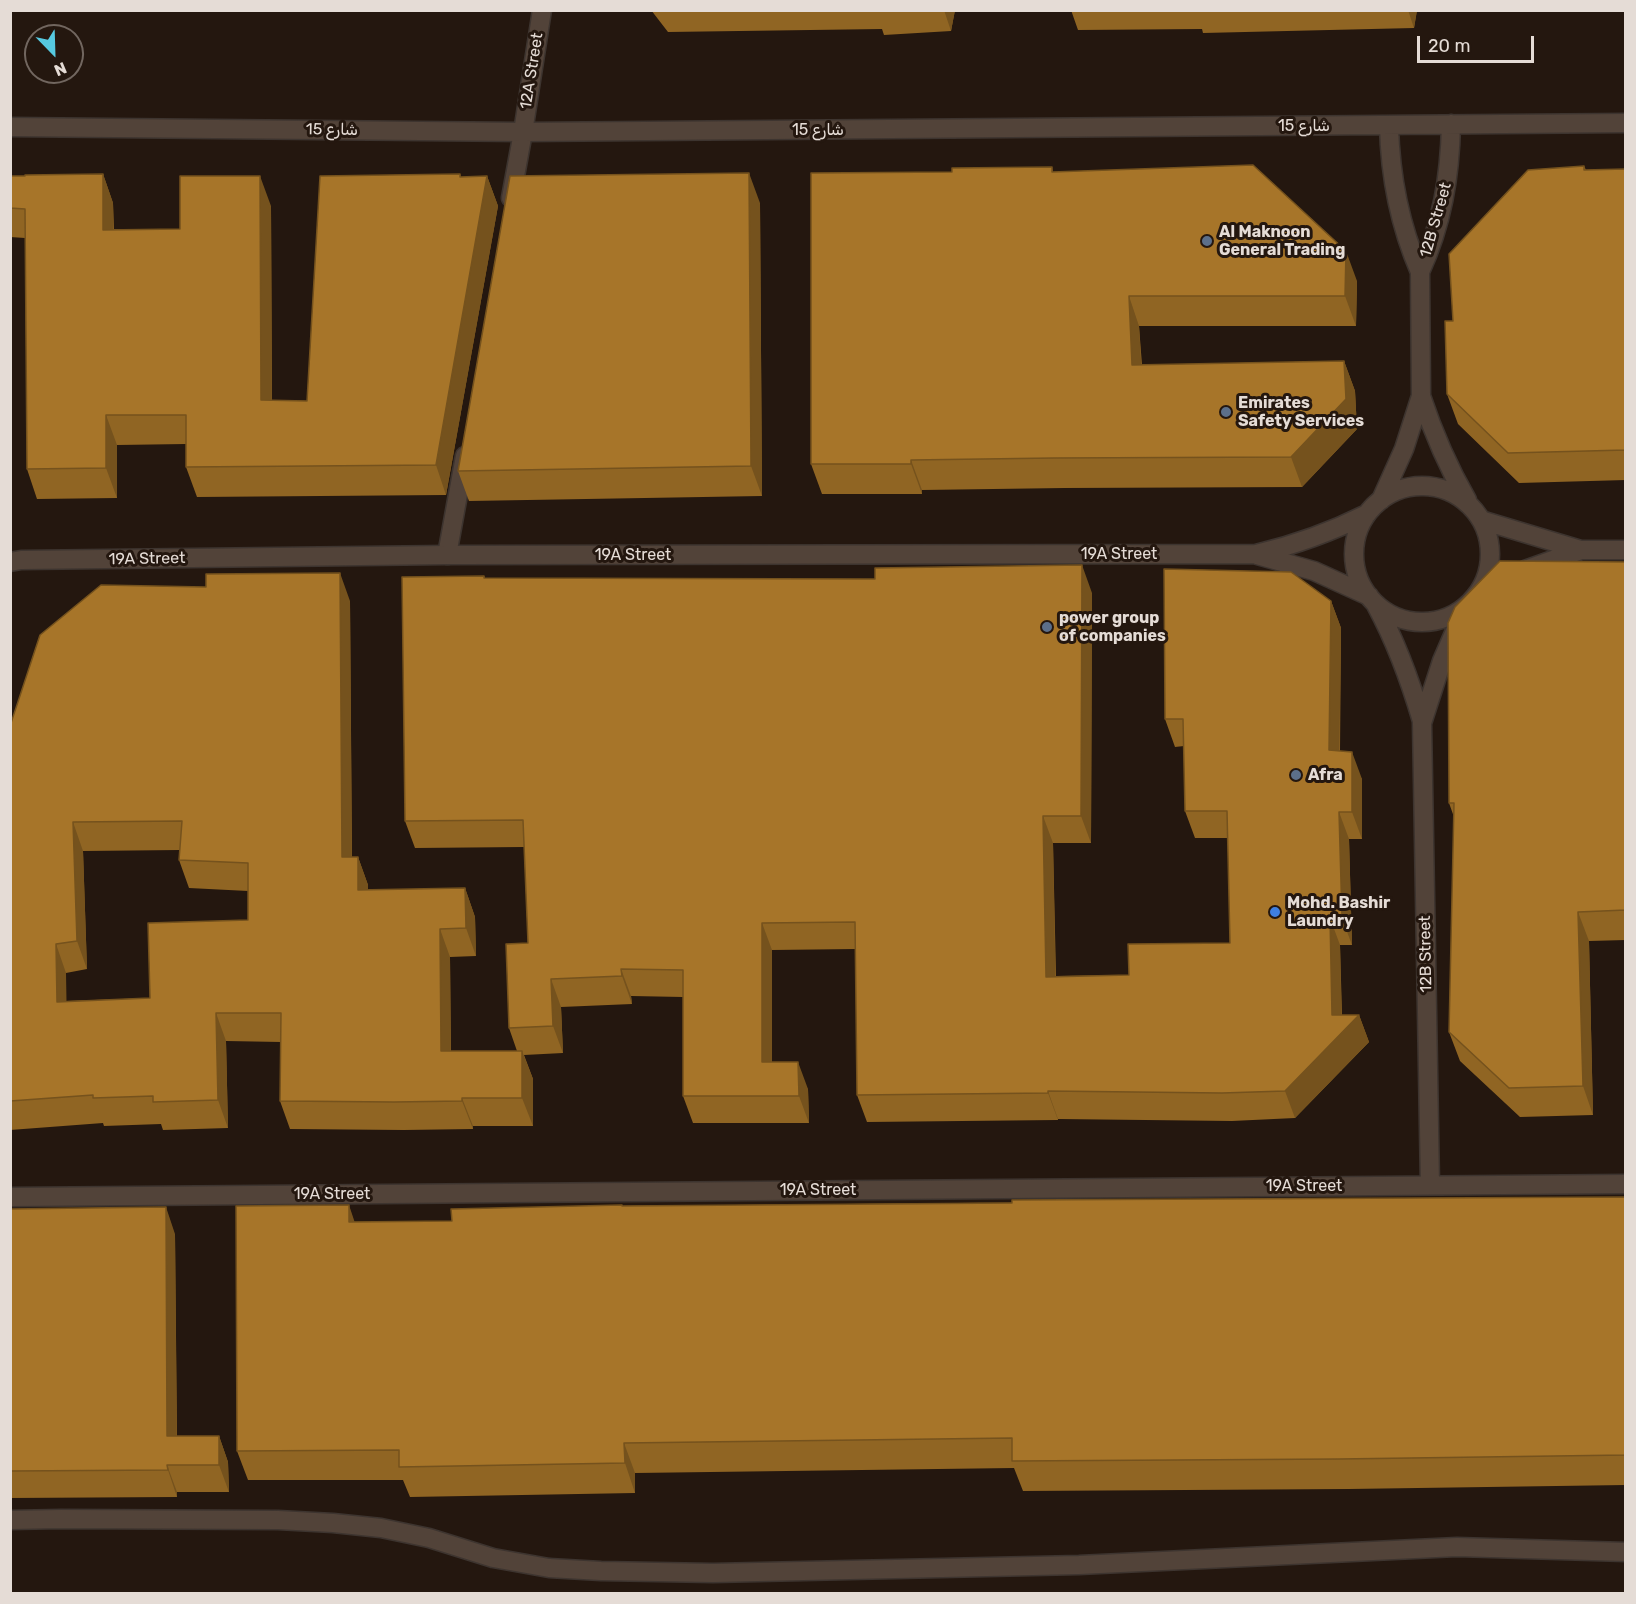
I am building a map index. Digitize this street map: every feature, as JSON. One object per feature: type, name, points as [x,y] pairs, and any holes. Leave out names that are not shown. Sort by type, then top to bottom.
[{"type":"street","name":"12A Street","points":[[508,214],[542,10]]},
{"type":"street","name":"شارع 15","points":[[10,127],[522,132],[1626,123]]},
{"type":"street","name":"12B Street","points":[[1420,272],[1431,245],[1445,195],[1449,172],[1451,124]]},
{"type":"street","name":"12B Street","points":[[1389,125],[1392,168],[1401,216],[1420,272]]},
{"type":"street","points":[[1381,500],[1404,449],[1421,396],[1420,272]]},
{"type":"street","points":[[1421,396],[1442,452],[1489,538],[1491,556],[1487,576],[1442,661],[1422,723]]},
{"type":"street","points":[[447,555],[468,438]]},
{"type":"street","points":[[1256,554],[1285,548],[1341,528],[1367,514],[1381,500],[1398,491],[1416,486],[1435,487],[1454,493],[1470,504]]},
{"type":"street","points":[[1367,514],[1354,547],[1355,564],[1360,581],[1390,631],[1403,662],[1422,723]]},
{"type":"street","points":[[1481,520],[1581,550],[1626,550]]},
{"type":"street","points":[[1256,554],[1314,571],[1372,599],[1389,613],[1423,622],[1440,619],[1456,612],[1474,597],[1528,568],[1581,550]]},
{"type":"street","name":"19A Street","points":[[10,562],[447,555],[1256,554]]},
{"type":"street","name":"12B Street","points":[[1422,723],[1430,1185]]},
{"type":"street","name":"19A Street","points":[[10,1197],[1626,1184]]},
{"type":"street","points":[[10,1520],[278,1520],[333,1523],[381,1528],[429,1538],[493,1558],[549,1568],[658,1572],[713,1573],[1079,1565],[1456,1547],[1626,1552]]},
{"type":"building","points":[[1253,165],[1346,251],[1345,296],[1129,296],[1132,365],[1344,361],[1346,399],[1291,457],[911,460],[911,464],[811,464],[811,173],[952,172],[952,168],[1052,167],[1052,172]]},
{"type":"building","points":[[1584,166],[1584,170],[1626,169],[1626,450],[1508,453],[1447,394],[1445,321],[1453,321],[1449,254],[1528,170]]},
{"type":"building","points":[[749,173],[751,466],[458,471],[510,176]]},
{"type":"building","points":[[103,174],[103,230],[180,229],[180,176],[260,176],[261,400],[307,401],[320,176],[460,174],[460,177],[487,176],[436,465],[186,467],[186,415],[106,415],[106,468],[27,469],[25,209],[10,208],[10,176]]},
{"type":"building","points":[[1500,561],[1626,562],[1626,910],[1578,912],[1583,1086],[1509,1088],[1449,1032],[1454,803],[1449,803],[1448,623],[1455,607]]},
{"type":"building","points":[[1082,565],[1081,816],[1043,816],[1046,977],[1129,975],[1128,944],[1230,943],[1227,811],[1185,811],[1183,719],[1165,719],[1164,569],[1291,572],[1331,601],[1329,750],[1352,752],[1352,812],[1339,812],[1342,918],[1330,918],[1332,1015],[1359,1015],[1285,1091],[1222,1093],[1048,1091],[1048,1093],[857,1095],[855,922],[762,923],[762,1062],[798,1062],[799,1096],[683,1096],[683,970],[621,969],[622,976],[551,979],[553,1026],[509,1028],[506,944],[528,943],[523,820],[405,821],[402,577],[875,579],[875,568]]},
{"type":"building","points":[[340,573],[342,857],[358,857],[358,890],[465,888],[466,928],[440,929],[441,1051],[522,1051],[522,1098],[462,1098],[462,1101],[394,1102],[280,1101],[281,1013],[216,1013],[218,1100],[153,1102],[153,1096],[93,1098],[93,1095],[10,1101],[10,726],[40,635],[101,585],[206,587],[206,574]],"holes":[[[182,821],[179,860],[248,863],[248,920],[148,923],[150,998],[57,1002],[56,944],[77,941],[73,822]]]},
{"type":"building","points":[[1626,1197],[1626,1455],[1012,1461],[1012,1438],[624,1443],[625,1463],[399,1467],[399,1450],[237,1451],[236,1206],[349,1205],[349,1222],[452,1221],[451,1209],[622,1205],[1012,1203],[1012,1200]]},
{"type":"building","points":[[166,1207],[167,1436],[219,1436],[219,1465],[167,1465],[168,1470],[10,1471],[10,1209]]},
{"type":"place","name":"Al Maknoon General Trading","points":[[1207,241]]},
{"type":"place","name":"Emirates Safety Services","points":[[1226,412]]},
{"type":"place","name":"power group of companies","points":[[1047,627]]},
{"type":"place","name":"Afra","points":[[1296,775]]},
{"type":"place","name":"Mohd. Bashir Laundry","points":[[1275,912]]}]
